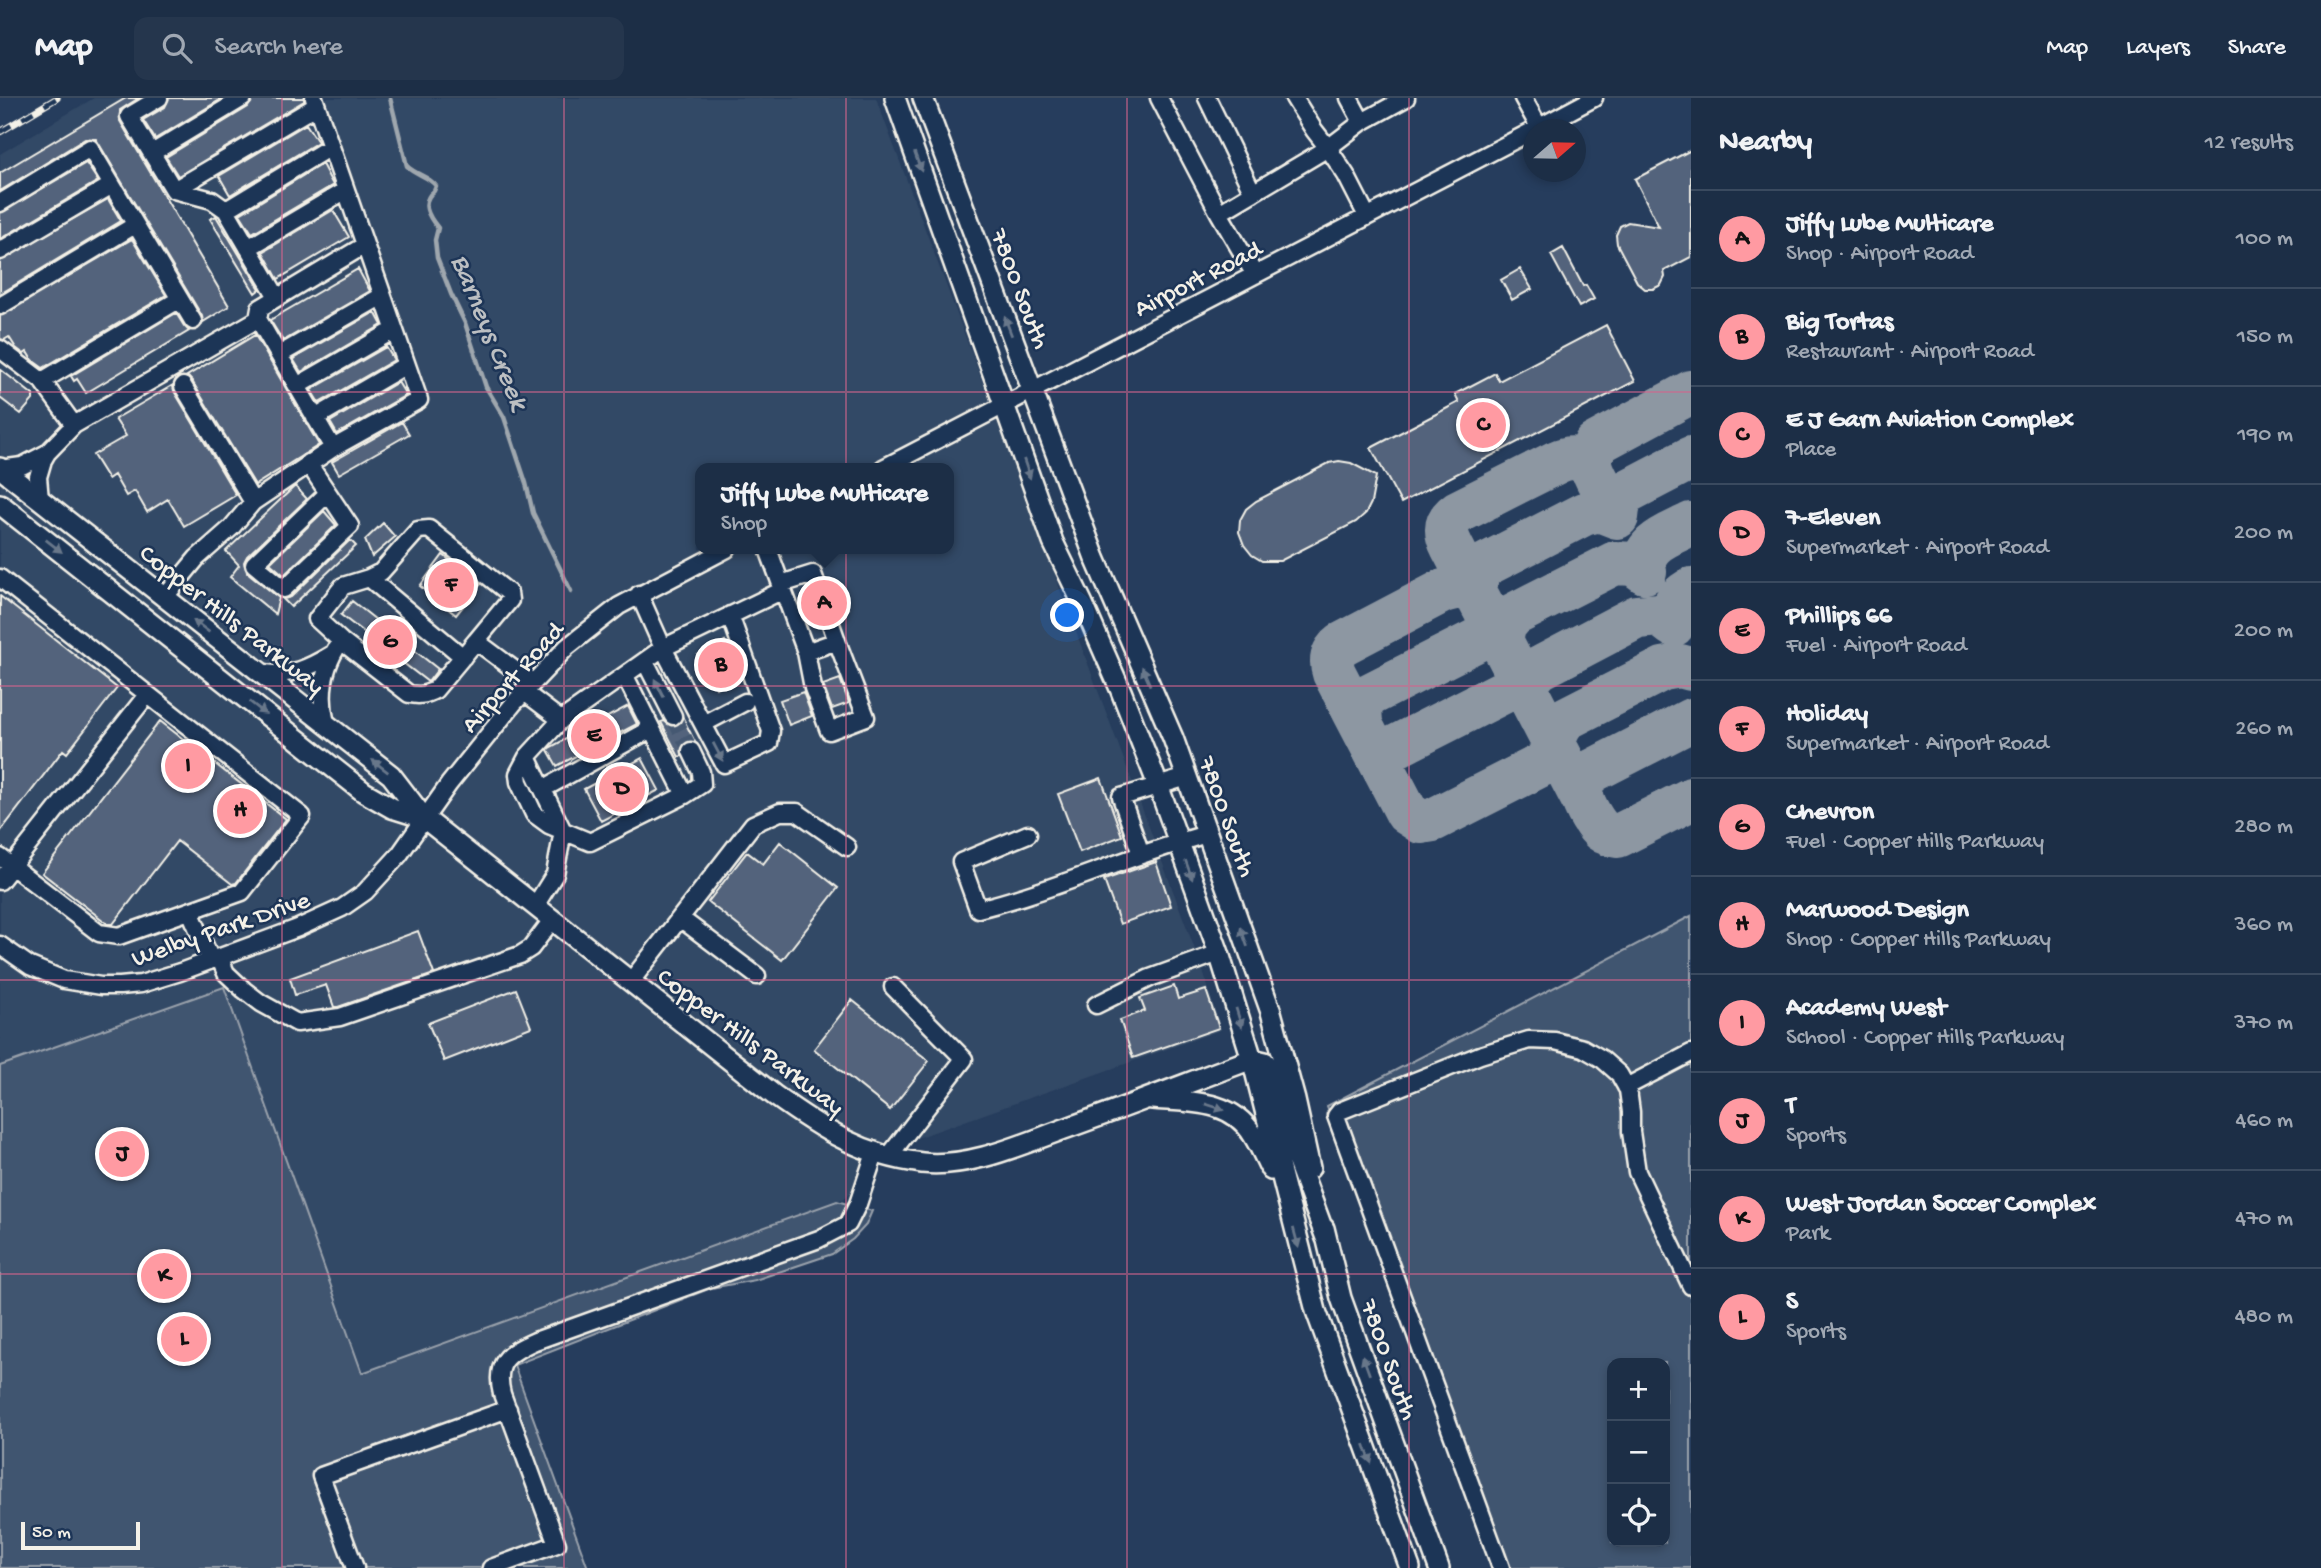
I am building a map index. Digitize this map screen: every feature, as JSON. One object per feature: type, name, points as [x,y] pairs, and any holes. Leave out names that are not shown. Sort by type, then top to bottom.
[{"type":"main road","name":"7800 South","points":[[895,98],[1053,542],[1110,666],[1158,785],[1219,953],[1252,1059],[1316,1311],[1410,1568]]},
{"type":"main road","name":"7800 South","points":[[923,98],[1095,558],[1173,738],[1271,1012],[1295,1100],[1341,1298],[1438,1568]]},
{"type":"main road","name":"Copper Hills Parkway","points":[[0,469],[391,775],[424,818],[552,920],[811,1122],[850,1144],[923,1163],[956,1163],[1019,1145],[1252,1059]]},
{"type":"main road","name":"Copper Hills Parkway","points":[[0,504],[364,792],[392,808],[424,818]]},
{"type":"main road","points":[[1252,1059],[1265,1062],[1272,1073],[1292,1146],[1326,1238]]},
{"type":"main road","points":[[1147,1099],[1206,1103],[1230,1112],[1252,1133],[1285,1196]]},
{"type":"street","points":[[159,98],[129,116],[174,190],[212,200],[226,210],[277,297]]},
{"type":"street","points":[[152,153],[243,98]]},
{"type":"street","points":[[1159,98],[1219,214],[1255,275]]},
{"type":"street","points":[[1207,98],[1253,193]]},
{"type":"street","points":[[1294,98],[1314,131],[1346,174],[1367,216]]},
{"type":"street","points":[[1349,98],[1362,122]]},
{"type":"street","points":[[1219,214],[1328,148],[1362,122],[1406,98]]},
{"type":"street","points":[[1523,98],[1531,119]]},
{"type":"street","name":"Airport Road","points":[[1554,119],[1594,98]]},
{"type":"street","points":[[164,598],[197,558],[224,534],[253,502],[308,463],[419,400],[315,102],[174,190]]},
{"type":"street","name":"Airport Road","points":[[893,463],[1523,135]]},
{"type":"street","points":[[226,210],[331,147]]},
{"type":"street","points":[[0,203],[90,148],[193,321]]},
{"type":"street","points":[[0,251],[112,185]]},
{"type":"street","points":[[248,247],[346,190]]},
{"type":"street","points":[[0,306],[135,225]]},
{"type":"street","points":[[333,448],[258,319],[260,308],[365,245]]},
{"type":"street","points":[[279,355],[382,296]]},
{"type":"street","points":[[43,381],[180,299]]},
{"type":"street","points":[[0,469],[22,466],[47,453],[74,425],[258,319]]},
{"type":"street","points":[[297,386],[394,330]]},
{"type":"street","points":[[0,349],[43,381],[74,425]]},
{"type":"street","points":[[315,418],[407,365]]},
{"type":"street","points":[[183,386],[253,502]]},
{"type":"street","points":[[40,500],[38,477],[47,453]]},
{"type":"street","points":[[308,463],[328,493],[349,526],[284,589],[254,564],[328,493]]},
{"type":"street","points":[[429,528],[509,593],[510,600],[435,690],[418,696],[409,694],[336,648],[319,623],[318,616],[343,586],[369,578],[381,572],[418,530],[429,528]]},
{"type":"street","name":"Airport Road","points":[[424,818],[527,687],[584,632],[639,594],[717,554]]},
{"type":"street","points":[[691,751],[703,781],[698,788],[590,842],[540,820],[522,790],[518,774],[527,757],[561,720],[663,648],[782,587],[813,574],[866,717],[829,731],[813,688],[806,652],[782,587],[770,554]]},
{"type":"street","points":[[0,578],[302,816],[242,892],[119,936],[99,933],[6,862]]},
{"type":"street","points":[[369,578],[463,657]]},
{"type":"street","points":[[639,594],[663,648],[724,764],[769,743],[772,737],[730,615]]},
{"type":"street","points":[[475,641],[561,720]]},
{"type":"street","points":[[806,652],[837,641]]},
{"type":"street","points":[[263,673],[301,671],[336,648]]},
{"type":"street","points":[[326,723],[322,695],[336,648]]},
{"type":"street","points":[[645,661],[673,716]]},
{"type":"street","points":[[625,676],[685,795]]},
{"type":"street","points":[[0,881],[6,862],[147,695]]},
{"type":"street","points":[[703,724],[745,702]]},
{"type":"street","points":[[543,789],[652,729]]},
{"type":"street","points":[[527,757],[563,831],[555,874],[535,906]]},
{"type":"street","points":[[1141,854],[1121,797],[1187,777]]},
{"type":"street","points":[[631,981],[753,824],[780,812],[797,812],[847,847]]},
{"type":"street","name":"Welby Park Drive","points":[[0,945],[46,973],[74,982],[101,986],[141,984],[314,922],[354,900],[365,892],[399,855],[424,818]]},
{"type":"street","points":[[1028,834],[961,862],[978,909],[1012,901],[1141,854],[1207,834]]},
{"type":"street","points":[[190,911],[215,959],[226,973],[261,1003],[297,1023],[340,1017],[520,955],[531,948],[552,920]]},
{"type":"street","points":[[680,918],[757,976]]},
{"type":"street","points":[[1096,1005],[1150,978],[1219,953]]},
{"type":"street","points":[[491,1568],[557,1544],[508,1409],[499,1375],[506,1358],[535,1341],[819,1240],[848,1224],[882,1154],[964,1059],[893,986]]},
{"type":"street","points":[[1501,1568],[1336,1116],[1339,1111],[1480,1055],[1529,1040],[1555,1041],[1583,1048],[1602,1059],[1619,1074],[1626,1087],[1637,1172],[1691,1286]]},
{"type":"street","points":[[1626,1087],[1691,1053]]},
{"type":"street","points":[[355,1568],[321,1476],[508,1409]]},
{"type":"shaded area","points":[[94,98],[876,98],[1203,971],[1221,1030],[897,1145],[845,1198],[362,1373],[224,987],[0,1066],[0,154]]},
{"type":"shaded area","points":[[1691,916],[1691,1568],[1496,1568],[1327,1106]]},
{"type":"shaded area","points":[[224,987],[362,1373],[837,1201],[872,1211],[866,1225],[853,1239],[832,1254],[755,1280],[711,1288],[514,1365],[588,1568],[0,1568],[0,1066]]},
{"type":"building","points":[[126,98],[139,98],[120,110],[120,121],[229,306],[203,322],[202,316],[96,139],[85,139],[0,191],[0,173]]},
{"type":"building","points":[[169,98],[223,98],[155,139],[143,120],[165,107]]},
{"type":"building","points":[[253,98],[304,98],[304,101],[178,176],[166,157],[248,107]]},
{"type":"building","points":[[306,124],[318,142],[230,195],[219,176]]},
{"type":"building","points":[[1691,150],[1691,257],[1664,271],[1665,277],[1661,285],[1645,289],[1637,282],[1617,244],[1616,235],[1620,226],[1628,222],[1659,227],[1635,179]]},
{"type":"building","points":[[86,163],[98,181],[0,239],[0,213]]},
{"type":"building","points":[[322,164],[333,185],[252,233],[240,214]]},
{"type":"building","points":[[108,199],[121,221],[0,294],[0,261]]},
{"type":"building","points":[[333,210],[349,237],[278,279],[263,252]]},
{"type":"building","points":[[216,216],[260,289],[255,293],[210,219]]},
{"type":"building","points":[[132,239],[166,295],[43,368],[32,360],[27,352],[24,354],[16,348],[9,337],[0,339],[0,316]]},
{"type":"building","points":[[1563,248],[1583,286],[1586,285],[1594,299],[1579,307],[1551,255]]},
{"type":"building","points":[[358,269],[370,291],[283,341],[270,320]]},
{"type":"building","points":[[1520,269],[1532,289],[1512,300],[1501,280]]},
{"type":"building","points":[[375,312],[382,325],[301,372],[293,359]]},
{"type":"building","points":[[176,313],[189,331],[86,393],[77,379],[74,381],[71,376]]},
{"type":"building","points":[[1606,325],[1635,381],[1401,503],[1371,448],[1459,402],[1455,394],[1495,373],[1499,381]]},
{"type":"building","points":[[255,335],[319,445],[255,485],[187,376]]},
{"type":"building","points":[[386,347],[394,360],[319,403],[311,390]]},
{"type":"building","points":[[0,369],[33,395],[33,400],[21,414],[0,398]]},
{"type":"building","points":[[398,382],[406,395],[337,434],[330,422]]},
{"type":"building","points":[[173,385],[174,391],[236,495],[184,526],[168,499],[147,512],[135,491],[126,496],[114,475],[108,479],[93,455],[126,436],[115,419]]},
{"type":"building","points":[[402,422],[409,434],[339,474],[332,462]]},
{"type":"building","points":[[1329,463],[1351,463],[1376,476],[1371,503],[1366,513],[1356,522],[1280,561],[1262,561],[1252,555],[1239,532],[1240,520],[1246,509],[1256,501]]},
{"type":"building","points":[[295,486],[307,499],[247,556],[244,562],[247,572],[279,598],[275,614],[230,577],[239,565],[226,551]]},
{"type":"building","points":[[324,511],[336,525],[284,575],[270,563]]},
{"type":"building","points":[[383,523],[395,537],[372,557],[365,540]]},
{"type":"building","points":[[350,540],[356,546],[291,607],[283,599],[291,597]]},
{"type":"building","points":[[443,555],[481,584],[456,615],[420,586]]},
{"type":"building","points":[[840,586],[848,609],[838,613],[830,590]]},
{"type":"building","points":[[0,596],[117,688],[67,753],[63,750],[0,832]]},
{"type":"building","points":[[810,597],[818,620],[809,623],[801,600]]},
{"type":"building","points":[[352,601],[438,669],[428,682],[341,615]]},
{"type":"building","points":[[725,641],[740,675],[716,688],[698,655]]},
{"type":"building","points":[[840,679],[849,703],[832,709],[823,685]]},
{"type":"building","points":[[803,692],[812,716],[789,725],[780,700]]},
{"type":"building","points":[[628,706],[637,724],[557,766],[549,748]]},
{"type":"building","points":[[683,718],[695,742],[687,741],[683,745],[682,756],[679,757],[661,722],[673,726],[678,725]]},
{"type":"building","points":[[160,721],[286,819],[236,883],[232,884],[177,841],[113,924],[108,924],[42,873]]},
{"type":"building","points":[[642,758],[659,790],[601,821],[584,789]]},
{"type":"building","points":[[1101,778],[1122,836],[1080,852],[1058,794]]},
{"type":"building","points":[[780,842],[838,888],[782,960],[708,902],[747,852],[763,864]]},
{"type":"building","points":[[1156,862],[1171,906],[1120,924],[1104,880]]},
{"type":"building","points":[[418,931],[434,974],[338,1007],[334,1007],[326,985],[295,995],[290,978]]},
{"type":"building","points":[[1174,986],[1178,999],[1206,990],[1219,1028],[1133,1058],[1120,1020],[1145,1011],[1140,998]]},
{"type":"building","points":[[516,989],[531,1027],[444,1061],[428,1023]]},
{"type":"building","points":[[852,1000],[929,1061],[890,1110],[814,1049]]},
{"type":"waterway","name":"Barneys Creek","points":[[390,98],[407,166],[436,186],[426,204],[431,219],[438,228],[435,240],[437,258],[465,323],[486,387],[504,417],[533,513],[571,591]]},
{"type":"taxiway","points":[[1601,487],[1591,461],[1595,444],[1691,392]]},
{"type":"taxiway","points":[[1691,458],[1626,492],[1619,500],[1617,517],[1599,510],[1584,514],[1483,566],[1475,580],[1475,592],[1459,587],[1443,591],[1342,644],[1336,650],[1332,661],[1334,673],[1407,813],[1421,822],[1433,820],[1543,764],[1550,753],[1558,728],[1567,718],[1663,669],[1680,666],[1691,669]]},
{"type":"taxiway","points":[[1584,802],[1452,547],[1447,528],[1458,512],[1557,462],[1575,459],[1591,468]]},
{"type":"taxiway","points":[[1645,572],[1644,562],[1651,547],[1691,524]]},
{"type":"taxiway","points":[[1361,723],[1360,708],[1367,696],[1481,638],[1489,637],[1501,643],[1504,626],[1513,615],[1615,563],[1634,564],[1645,572]]},
{"type":"taxiway","points":[[1673,625],[1672,613],[1675,604],[1691,589]]},
{"type":"taxiway","points":[[1371,743],[1377,748],[1389,750],[1509,689],[1518,688],[1527,692],[1529,680],[1538,669],[1637,617],[1660,615],[1673,625]]},
{"type":"taxiway","points":[[1691,720],[1594,770],[1581,788],[1585,804],[1601,830],[1618,836],[1691,799]]},
{"type":"tunnel","points":[[673,716],[691,751]]},
{"type":"railway","points":[[0,132],[57,98]]},
{"type":"place","name":"E J Garn Aviation Complex","points":[[1483,425]]},
{"type":"place","name":"Holiday","points":[[451,585]]},
{"type":"place","name":"Jiffy Lube Multicare","points":[[824,603]]},
{"type":"place","name":"Chevron","points":[[390,642]]},
{"type":"place","name":"Big Tortas","points":[[721,665]]},
{"type":"place","name":"Phillips 66","points":[[594,736]]},
{"type":"place","name":"Academy West","points":[[188,766]]},
{"type":"place","name":"7-Eleven","points":[[622,789]]},
{"type":"place","name":"Marwood Design","points":[[240,811]]},
{"type":"place","name":"T","points":[[122,1154]]},
{"type":"place","name":"West Jordan Soccer Complex","points":[[164,1276]]},
{"type":"place","name":"S","points":[[184,1339]]}]
